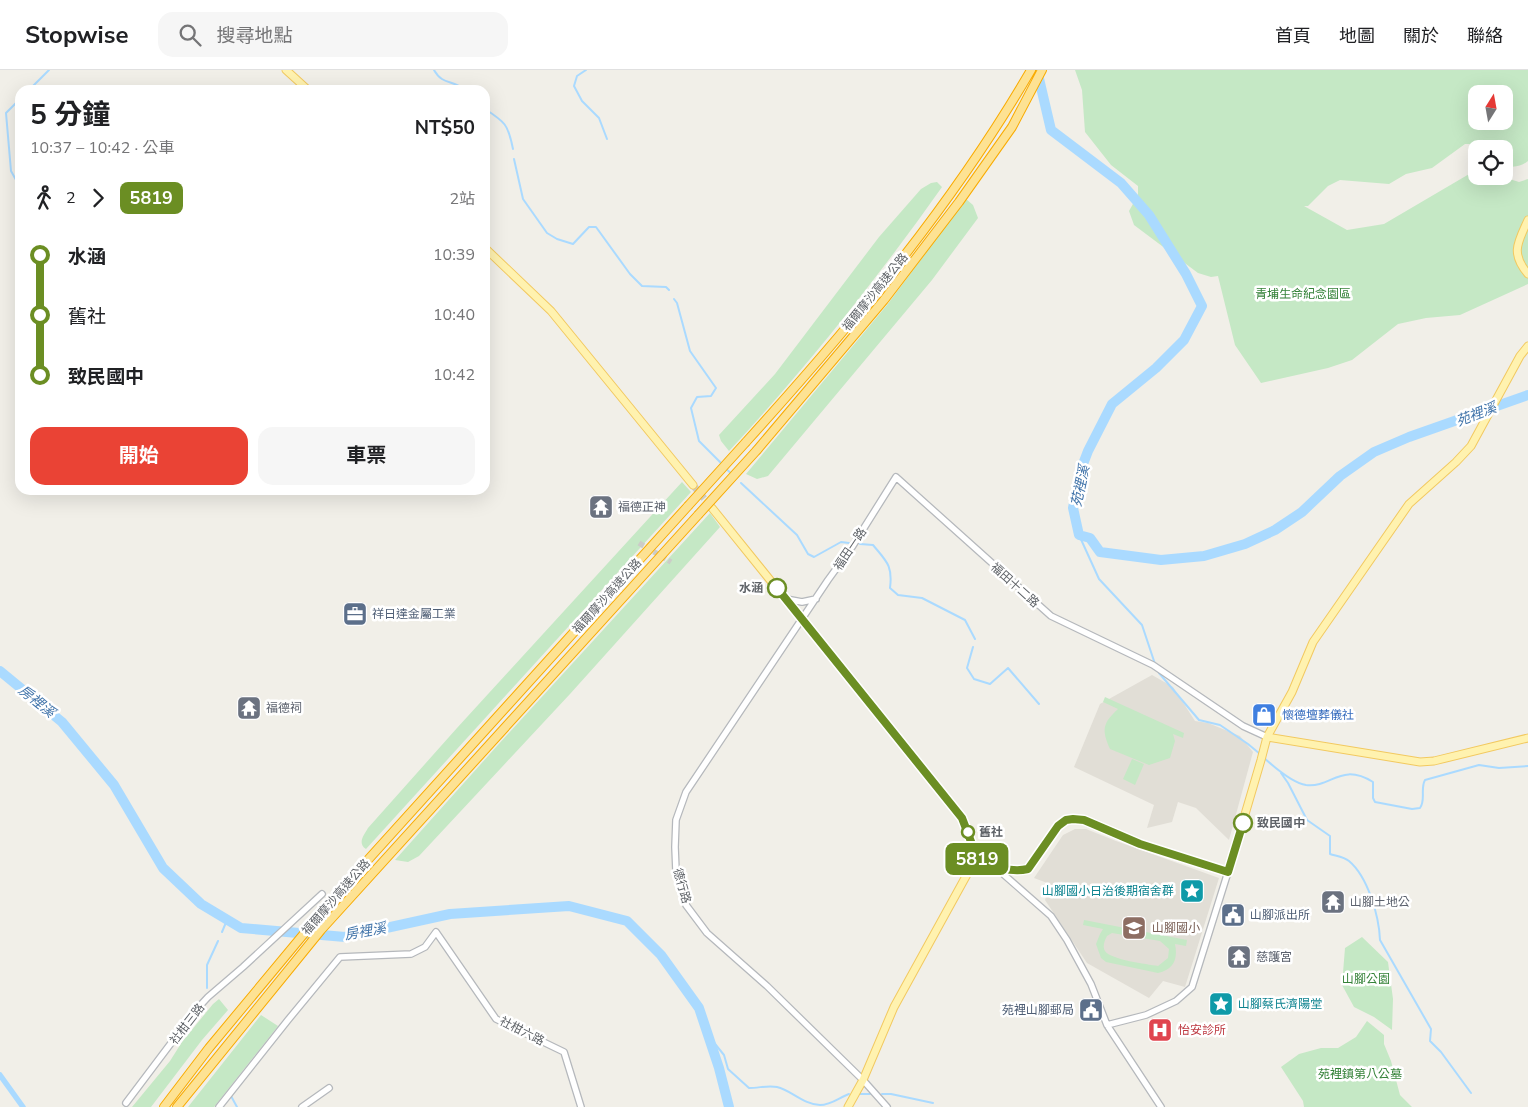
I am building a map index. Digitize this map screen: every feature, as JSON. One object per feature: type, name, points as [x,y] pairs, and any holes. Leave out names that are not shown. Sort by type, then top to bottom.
[{"type":"highway","name":"福爾摩沙高速公路","points":[[164,1107],[247,1001],[387,838],[746,442],[877,292],[949,197],[996,128],[1031,70]]},
{"type":"highway","name":"福爾摩沙高速公路","points":[[177,1107],[321,930],[757,450],[884,300],[959,202],[1012,127],[1042,70]]},
{"type":"main road","points":[[286,70],[302,85]]},
{"type":"main road","points":[[1528,220],[1516,250],[1522,267],[1528,274]]},
{"type":"main road","points":[[490,253],[551,311],[693,485]]},
{"type":"main road","points":[[712,508],[962,818],[978,860],[994,866],[1018,871],[1028,869],[1058,826],[1066,820],[1073,819],[1084,820],[1140,844],[1228,872],[1262,760],[1267,737],[1292,692],[1313,642],[1409,504],[1456,462],[1470,446],[1520,356],[1528,346]]},
{"type":"main road","points":[[1267,737],[1420,762],[1434,761],[1528,738]]},
{"type":"main road","points":[[848,1107],[863,1080],[894,1007],[970,870],[978,860]]},
{"type":"street","name":"福田十二路","points":[[896,477],[1051,616],[1154,665],[1244,726],[1267,737]]},
{"type":"street","name":"福田一路","points":[[802,620],[852,547],[896,477]]},
{"type":"street","points":[[786,599],[802,602],[816,599]]},
{"type":"street","name":"德行路","points":[[802,620],[686,792],[676,820],[676,871],[686,905],[707,933],[767,986],[863,1080],[887,1107]]},
{"type":"street","points":[[994,866],[1051,916],[1092,984],[1107,1025],[1160,1107]]},
{"type":"street","points":[[1107,1025],[1146,1014],[1176,1000],[1192,987],[1228,872]]},
{"type":"street","name":"社柑三路","points":[[126,1106],[196,1010],[208,997],[258,954],[322,894]]},
{"type":"street","name":"社柑六路","points":[[218,1107],[340,957],[411,954],[425,947],[436,932],[496,1019],[564,1052],[581,1107]]},
{"type":"street","points":[[302,1107],[329,1088]]},
{"type":"shaded area","name":"致民國中","points":[[1152,675],[1173,687],[1195,721],[1208,723],[1240,736],[1253,752],[1229,840],[1196,808],[1178,802],[1172,822],[1147,828],[1154,805],[1074,767],[1100,704]]},
{"type":"shaded area","name":"山腳國小","points":[[1075,829],[1086,829],[1219,878],[1185,987],[1163,981],[1149,998],[1087,963],[1045,900],[1050,884],[1034,878],[1063,835]]},
{"type":"green space","name":"青埔生命紀念園區","points":[[1075,70],[1528,70],[1528,161],[1522,165],[1513,166],[1513,140],[1468,140],[1468,144],[1465,144],[1432,168],[1406,174],[1389,184],[1340,180],[1328,186],[1308,206],[1304,206],[1347,230],[1384,224],[1468,175],[1468,185],[1513,185],[1513,180],[1519,182],[1528,179],[1528,284],[1460,315],[1426,318],[1398,324],[1352,360],[1328,368],[1261,383],[1235,345],[1218,276],[1211,277],[1198,273],[1134,225],[1129,211],[1138,195],[1138,186],[1111,165],[1085,132],[1082,90]]},
{"type":"green space","points":[[937,182],[942,187],[866,289],[786,388],[729,451],[719,435],[775,374],[879,237],[921,189]]},
{"type":"green space","points":[[966,199],[973,205],[978,218],[932,280],[768,476],[757,479],[746,474],[887,305]]},
{"type":"green space","points":[[682,482],[691,492],[366,849],[363,847],[363,836],[368,828]]},
{"type":"green space","points":[[710,513],[720,527],[570,694],[419,856],[408,862],[395,860],[497,746]]},
{"type":"green space","points":[[1105,697],[1184,733],[1183,738],[1173,734],[1175,741],[1170,758],[1149,765],[1110,749],[1105,736],[1105,727],[1109,718],[1118,709],[1103,702]]},
{"type":"green space","points":[[1132,759],[1144,764],[1135,785],[1123,779]]},
{"type":"green space","points":[[1084,920],[1187,940],[1186,946],[1175,944],[1176,954],[1174,963],[1168,969],[1158,973],[1106,962],[1101,958],[1096,944],[1103,929],[1083,925]],"holes":[[[1112,933],[1160,941],[1169,949],[1168,958],[1158,966],[1114,957],[1105,951],[1104,947],[1107,936]]]},
{"type":"green space","name":"山腳公園","points":[[1362,937],[1388,962],[1393,999],[1392,1030],[1374,1017],[1354,1007],[1342,985],[1345,948]]},
{"type":"green space","points":[[219,999],[228,1010],[202,1040],[151,1107],[132,1107],[170,1061],[182,1042]]},
{"type":"green space","points":[[261,1015],[278,1026],[214,1107],[188,1107]]},
{"type":"green space","name":"苑裡鎮第八公墓","points":[[1367,1021],[1384,1035],[1384,1044],[1391,1061],[1400,1095],[1412,1107],[1304,1107],[1303,1101],[1281,1067],[1299,1054],[1321,1048],[1338,1048],[1356,1037]]},
{"type":"waterway","points":[[34,85],[49,70]]},
{"type":"waterway","points":[[434,70],[441,78],[457,85]]},
{"type":"waterway","points":[[586,70],[577,76],[574,86],[582,101],[599,118],[607,139]]},
{"type":"waterway","name":"苑裡溪","points":[[1037,70],[1051,130],[1121,183],[1149,215],[1186,274],[1202,306],[1184,340],[1156,368],[1112,404],[1088,451],[1080,472],[1073,508],[1079,535],[1090,538],[1100,552],[1161,560],[1204,556],[1245,544],[1275,530],[1302,512],[1340,476],[1374,452],[1409,437],[1528,395]]},
{"type":"waterway","points":[[15,104],[6,113],[11,171],[15,178]]},
{"type":"waterway","points":[[490,112],[505,124],[513,149]]},
{"type":"waterway","points":[[514,159],[523,199],[547,233],[557,239],[573,244],[589,227],[596,227],[630,274],[642,286],[666,287],[669,290]]},
{"type":"waterway","points":[[674,299],[677,303],[690,351],[716,388],[711,396],[697,397],[691,408],[699,441],[722,464]]},
{"type":"waterway","points":[[725,468],[733,475]]},
{"type":"waterway","points":[[741,483],[797,535],[808,554],[814,557],[841,542],[849,543]]},
{"type":"waterway","points":[[1079,535],[1099,579],[1142,625],[1155,664]]},
{"type":"waterway","points":[[860,544],[873,545],[888,564],[891,580],[890,588],[898,595],[922,598],[965,620],[975,639]]},
{"type":"waterway","points":[[973,647],[967,668],[974,679],[990,684],[1008,668],[1039,704]]},
{"type":"waterway","name":"房裡溪","points":[[0,671],[62,722],[114,785],[163,868],[201,904],[241,928],[345,937],[450,914],[569,906],[627,921],[661,955],[699,1008],[719,1068],[729,1107]]},
{"type":"waterway","points":[[1159,673],[1199,720],[1220,725],[1260,754]]},
{"type":"waterway","points":[[1263,757],[1289,778],[1301,784],[1315,785],[1352,774],[1362,777],[1373,782],[1373,798],[1375,802],[1412,809],[1420,808],[1422,805],[1425,780],[1479,765],[1499,768],[1528,766]]},
{"type":"waterway","points":[[1281,773],[1307,820],[1330,836],[1330,854],[1349,861],[1362,877],[1375,909],[1380,940],[1431,1029],[1430,1041],[1441,1052],[1471,1093]]},
{"type":"waterway","points":[[222,932],[227,920]]},
{"type":"waterway","points":[[207,988],[207,965],[218,941]]},
{"type":"waterway","points":[[707,1034],[724,1055],[728,1069],[749,1088],[777,1087],[808,1103],[820,1105],[849,1094]]},
{"type":"waterway","points":[[0,1075],[23,1107]]},
{"type":"waterway","points":[[860,1094],[870,1094]]},
{"type":"waterway","points":[[882,1094],[891,1094],[933,1103]]},
{"type":"waterway","points":[[231,1096],[237,1107]]},
{"type":"tunnel","points":[[693,485],[712,508]]},
{"type":"tunnel","points":[[639,543],[671,562]]},
{"type":"bus line","name":"5819","points":[[777,588],[962,818],[978,860],[994,866],[1018,871],[1028,869],[1058,826],[1066,820],[1073,819],[1084,820],[1140,844],[1228,872],[1243,823]]},
{"type":"place","name":"福德正神","points":[[601,507]]},
{"type":"place","name":"水涵","points":[[777,588]]},
{"type":"place","name":"祥日達金屬工業","points":[[355,614]]},
{"type":"place","name":"福德祠","points":[[249,708]]},
{"type":"place","name":"懷德壇葬儀社","points":[[1264,715]]},
{"type":"place","name":"致民國中","points":[[1243,823]]},
{"type":"place","name":"舊社","points":[[968,832]]},
{"type":"place","name":"山腳國小日治後期宿舍群","points":[[1192,891]]},
{"type":"place","name":"山腳土地公","points":[[1333,902]]},
{"type":"place","name":"山腳派出所","points":[[1233,915]]},
{"type":"place","name":"山腳國小","points":[[1134,928]]},
{"type":"place","name":"慈護宮","points":[[1239,957]]},
{"type":"place","name":"山腳蔡氏濟陽堂","points":[[1221,1004]]},
{"type":"place","name":"苑裡山腳郵局","points":[[1091,1010]]},
{"type":"place","name":"怡安診所","points":[[1160,1030]]}]
